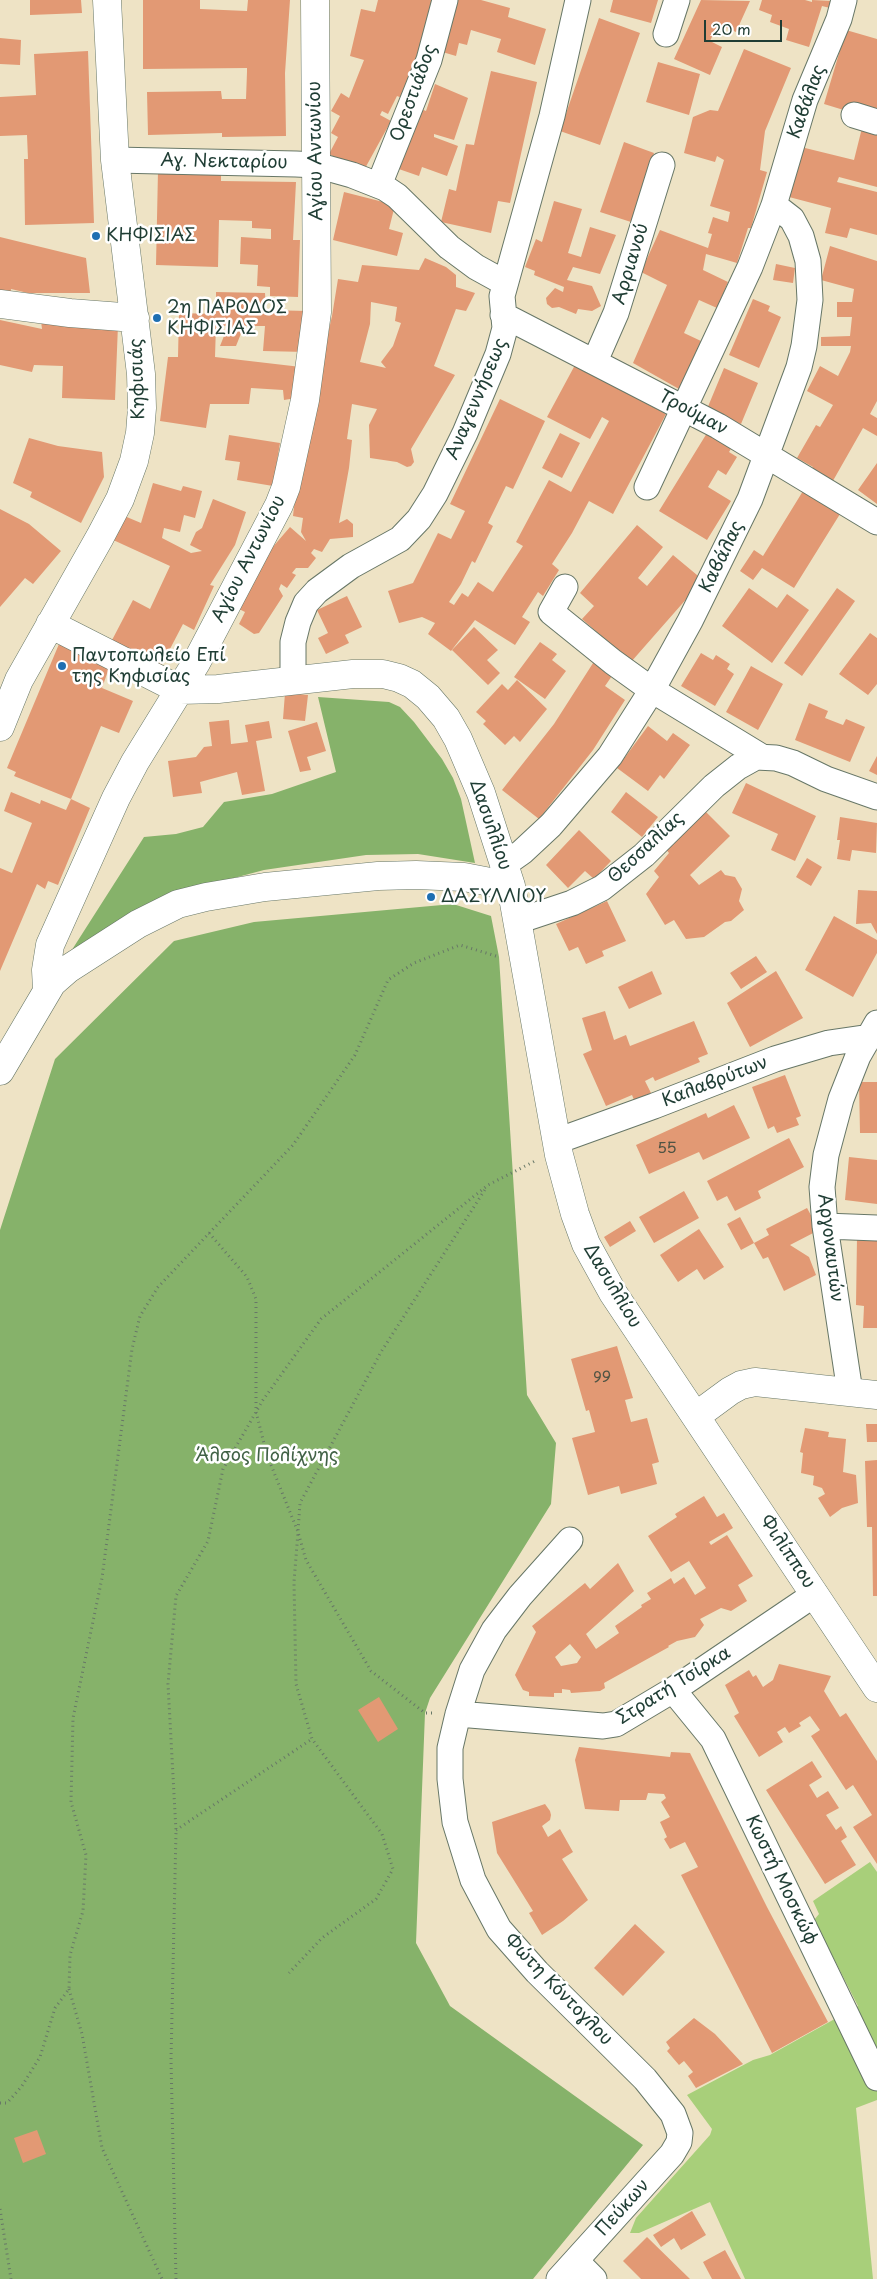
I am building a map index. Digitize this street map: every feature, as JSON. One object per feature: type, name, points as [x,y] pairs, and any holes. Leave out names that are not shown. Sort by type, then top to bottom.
[{"type":"street","name":"Κηφισιάς","points":[[0,727],[19,680],[100,537],[127,483],[134,461],[142,408],[135,318],[116,160],[107,0]]},
{"type":"street","name":"Αγίου Αντωνίου","points":[[47,989],[46,970],[50,945],[126,777],[180,690],[279,505],[286,487],[305,400],[317,312],[315,0]]},
{"type":"street","name":"Ορεστιάδος","points":[[379,185],[429,60],[445,0]]},
{"type":"street","name":"Αναγεννήσεως","points":[[293,681],[293,642],[298,622],[309,599],[351,566],[400,539],[419,519],[435,494],[465,433],[505,333],[501,299],[552,116],[578,0]]},
{"type":"street","points":[[666,34],[677,0]]},
{"type":"street","name":"Καβάλας","points":[[647,487],[750,267],[774,205],[805,100],[839,20],[844,0]]},
{"type":"street","name":"Αγ. Νεκταρίου","points":[[116,160],[316,165],[352,175],[379,185],[397,196],[449,247],[476,267],[505,283]]},
{"type":"street","name":"Αρριανού","points":[[595,361],[616,313],[662,164]]},
{"type":"street","name":"Καβάλας","points":[[508,875],[535,841],[582,791],[610,756],[652,690],[715,573],[750,498],[799,367],[804,346],[810,300],[808,261],[802,236],[792,219],[774,205]]},
{"type":"street","points":[[0,304],[70,313],[135,318]]},
{"type":"street","name":"Τρούμαν","points":[[503,315],[685,409],[766,454],[877,522]]},
{"type":"street","points":[[565,588],[551,612],[613,662],[652,690],[762,757],[793,764],[826,779],[877,797]]},
{"type":"street","name":"Δασυλλίου","points":[[50,624],[180,690],[200,691],[353,674],[383,674],[403,680],[420,690],[446,718],[458,739],[480,793],[508,875],[525,958],[557,1141],[575,1214],[595,1261],[613,1292],[696,1416]]},
{"type":"street","name":"Θεσσαλίας","points":[[518,921],[564,906],[602,888],[644,855],[714,786],[750,760],[762,757]]},
{"type":"street","points":[[0,1071],[47,989],[68,969],[150,916],[178,904],[206,897],[300,882],[416,875],[464,877],[508,875]]},
{"type":"street","name":"Καλαβρύτων","points":[[557,1141],[775,1059],[874,1032]]},
{"type":"street","name":"Αργοναυτών","points":[[850,1392],[825,1226],[822,1187],[826,1155],[846,1084],[874,1032]]},
{"type":"street","points":[[825,1226],[877,1228]]},
{"type":"street","points":[[696,1416],[730,1391],[742,1385],[755,1382],[877,1395]]},
{"type":"street","name":"Φιλίππου","points":[[696,1416],[877,1688]]},
{"type":"street","name":"Φώτη Κόντογλου","points":[[570,1540],[520,1596],[494,1630],[472,1670],[458,1714],[449,1761],[451,1798],[466,1864],[484,1903],[499,1929],[516,1950],[656,2092],[672,2114],[680,2133]]},
{"type":"street","name":"Στρατή Τσίρκα","points":[[458,1714],[610,1725],[633,1715],[674,1690],[815,1594]]},
{"type":"street","name":"Κωστή Μοσκώφ","points":[[674,1690],[712,1739],[877,2078]]},
{"type":"street","name":"Πεύκων","points":[[559,2279],[672,2154],[679,2142],[680,2133]]},
{"type":"street","points":[[576,2261],[594,2279]]},
{"type":"path","points":[[162,2279],[102,2148],[82,2034],[69,1989],[70,1955],[82,1911],[86,1855],[71,1802],[73,1718],[102,1578],[132,1349],[140,1316],[158,1287],[293,1144],[355,1055],[388,980],[414,964],[460,945],[498,957],[525,958]]},
{"type":"path","points":[[176,2279],[170,2060],[176,1831],[168,1684],[176,1596],[208,1541],[223,1469],[256,1412],[321,1319],[488,1185],[538,1159],[557,1141]]},
{"type":"path","points":[[289,1974],[322,1938],[376,1899],[393,1870],[382,1834],[312,1739],[296,1684],[294,1582],[300,1503],[381,1352],[488,1185]]},
{"type":"path","points":[[208,1233],[247,1277],[256,1299],[256,1412],[268,1455],[298,1532],[306,1560],[371,1671],[425,1713],[458,1714]]},
{"type":"path","points":[[176,1831],[312,1739]]},
{"type":"path","points":[[0,2103],[7,2103],[22,2086],[40,2058],[55,2008],[69,1989]]},
{"type":"path","points":[[0,2209],[11,2279]]},
{"type":"green space","points":[[318,697],[389,702],[400,707],[442,759],[453,778],[461,799],[475,863],[418,854],[366,855],[264,870],[185,891],[68,956],[144,837],[176,834],[203,827],[224,802],[272,794],[336,772]]},
{"type":"green space","name":"Άλσος Πολίχνης","points":[[453,904],[491,916],[499,957],[527,1395],[556,1443],[551,1504],[430,1698],[425,1713],[416,1943],[450,2006],[643,2145],[533,2279],[0,2279],[0,1230],[55,1059],[174,941],[254,922]]},
{"type":"green space","points":[[870,1862],[877,1872],[877,2100],[856,2108],[873,2279],[745,2279],[710,2202],[639,2233],[630,2233],[636,2218],[710,2135],[712,2129],[687,2095],[753,2060],[770,2055],[858,2006],[814,1920],[819,1914],[813,1901]]},
{"type":"building","points":[[30,0],[81,0],[82,13],[30,15]]},
{"type":"building","points":[[143,0],[200,0],[200,9],[247,11],[248,0],[290,0],[285,73],[286,136],[222,137],[222,133],[148,135],[147,92],[221,91],[222,99],[246,99],[247,68],[143,69]]},
{"type":"building","points":[[378,0],[436,0],[415,76],[402,98],[397,96],[388,114],[382,111],[380,115],[391,121],[363,172],[329,154],[338,137],[331,133],[340,116],[331,111],[341,93],[349,98],[364,60],[350,56],[361,9],[375,12]]},
{"type":"building","points":[[452,0],[481,0],[510,8],[508,17],[546,29],[535,65],[497,52],[501,39],[471,30],[467,45],[459,43],[456,56],[439,51]]},
{"type":"building","points":[[613,0],[658,0],[651,23],[610,12]]},
{"type":"building","points":[[701,0],[750,1],[736,32],[718,24],[710,41],[722,47],[710,75],[674,59]]},
{"type":"building","points":[[762,0],[832,1],[830,8],[822,6],[809,47],[786,40],[789,29],[770,22],[772,15],[759,10]]},
{"type":"building","points":[[599,18],[640,33],[600,145],[560,131]]},
{"type":"building","points":[[846,30],[877,39],[877,116],[860,115],[824,104]]},
{"type":"building","points":[[0,38],[21,40],[20,65],[0,64]]},
{"type":"building","points":[[744,49],[791,68],[765,131],[760,170],[767,172],[751,228],[748,228],[737,263],[706,254],[703,270],[728,282],[717,308],[699,300],[684,333],[701,341],[679,389],[633,363],[667,285],[641,272],[660,230],[708,248],[712,234],[708,233],[713,217],[728,222],[730,212],[710,206],[724,160],[717,156],[715,162],[684,153],[693,117],[710,110],[718,111]]},
{"type":"building","points":[[88,51],[94,223],[25,225],[24,159],[28,159],[27,135],[0,136],[0,97],[36,95],[34,54]]},
{"type":"building","points":[[658,62],[700,74],[689,115],[646,102]]},
{"type":"building","points":[[491,71],[537,82],[510,203],[498,201],[491,233],[441,222],[449,189],[456,191],[466,144],[474,145]]},
{"type":"building","points":[[435,84],[468,98],[454,140],[434,134],[434,137],[458,146],[447,176],[422,167],[419,176],[393,167],[421,109],[426,111]]},
{"type":"building","points":[[864,120],[877,123],[877,187],[839,177],[837,182],[877,192],[877,235],[850,228],[847,238],[825,233],[831,208],[789,197],[801,147],[854,160]]},
{"type":"building","points":[[624,142],[654,153],[631,222],[600,212]]},
{"type":"building","points":[[158,171],[221,173],[221,181],[296,182],[293,240],[300,240],[298,297],[270,296],[270,287],[257,286],[258,265],[240,264],[241,237],[271,239],[271,229],[252,228],[252,221],[219,220],[218,267],[156,265]]},
{"type":"building","points":[[344,192],[395,205],[389,229],[403,233],[397,256],[333,240]]},
{"type":"building","points":[[554,201],[582,209],[568,253],[581,257],[590,227],[616,235],[600,274],[573,267],[567,280],[592,286],[601,306],[592,311],[578,309],[576,314],[559,307],[552,308],[547,304],[546,298],[555,288],[563,292],[564,287],[534,275],[535,271],[525,267],[536,239],[542,242]]},
{"type":"building","points":[[0,237],[86,258],[90,293],[28,293],[11,289],[10,297],[0,295]]},
{"type":"building","points":[[830,246],[877,261],[877,401],[870,414],[877,418],[877,436],[863,428],[830,486],[809,474],[813,467],[797,458],[816,425],[820,427],[833,405],[807,391],[820,366],[838,376],[851,346],[821,346],[821,337],[850,336],[852,317],[837,317],[837,302],[852,302],[854,289],[821,280]]},
{"type":"building","points":[[425,258],[446,267],[456,275],[456,287],[475,293],[466,311],[456,309],[434,366],[455,375],[411,449],[414,462],[411,466],[407,467],[397,462],[370,458],[369,425],[377,409],[352,404],[347,439],[352,440],[349,468],[339,523],[347,519],[353,524],[353,537],[330,539],[322,552],[314,549],[311,553],[316,558],[308,568],[296,568],[292,573],[296,575],[287,588],[281,584],[279,589],[283,596],[259,633],[254,634],[239,624],[245,612],[237,608],[254,578],[259,574],[253,570],[290,527],[306,541],[301,532],[303,518],[293,516],[299,462],[332,316],[338,279],[358,282],[362,265],[419,270]],"holes":[[[371,302],[397,307],[395,321],[401,323],[393,346],[381,362],[386,368],[360,362],[370,324]]]},
{"type":"building","points":[[776,264],[795,268],[793,283],[773,280]]},
{"type":"building","points":[[216,292],[265,293],[266,310],[307,311],[306,352],[263,351],[265,326],[244,326],[236,346],[220,346],[228,326],[216,325],[215,357],[301,367],[296,398],[284,400],[283,390],[251,388],[249,404],[210,404],[206,428],[160,421],[168,357],[178,357],[179,313],[216,314]]},
{"type":"building","points":[[753,299],[770,306],[768,311],[781,317],[759,368],[729,355]]},
{"type":"building","points":[[0,320],[42,329],[41,321],[118,325],[115,400],[62,398],[63,366],[34,365],[32,372],[0,365]]},
{"type":"building","points":[[575,365],[666,414],[613,514],[589,501],[572,533],[552,564],[559,570],[543,596],[538,592],[522,617],[530,622],[515,645],[475,620],[451,651],[428,634],[435,623],[422,617],[399,623],[388,591],[413,583],[438,533],[451,539],[465,511],[450,504],[500,399],[545,421],[513,489],[506,486],[488,523],[493,526],[475,563],[472,561],[461,584],[449,602],[454,605],[462,593],[468,597],[478,582],[493,592],[523,546],[516,542],[549,480],[571,492],[609,421],[602,417],[590,439],[547,417]]},
{"type":"building","points":[[724,368],[758,383],[741,424],[707,409]]},
{"type":"building","points":[[560,433],[580,443],[562,478],[542,468]]},
{"type":"building","points":[[707,433],[732,447],[729,452],[737,457],[726,475],[718,470],[708,487],[731,501],[707,540],[659,511]]},
{"type":"building","points":[[229,435],[280,443],[273,486],[237,480],[240,462],[225,460]]},
{"type":"building","points":[[29,438],[58,446],[102,452],[104,477],[81,523],[30,497],[32,492],[13,483]]},
{"type":"building","points":[[877,463],[877,504],[858,490]]},
{"type":"building","points":[[153,483],[181,491],[183,486],[202,491],[195,518],[184,515],[180,532],[164,528],[162,538],[191,553],[202,551],[190,545],[196,532],[202,528],[213,499],[246,512],[235,545],[210,585],[214,586],[194,630],[183,624],[160,668],[111,642],[133,600],[150,609],[170,566],[111,539],[122,515],[141,523]]},
{"type":"building","points":[[803,491],[840,514],[794,588],[762,568],[753,580],[740,571],[754,550],[763,556]]},
{"type":"building","points":[[0,509],[29,524],[61,551],[33,584],[25,578],[0,607]]},
{"type":"building","points":[[637,525],[663,547],[638,578],[647,586],[673,555],[703,580],[631,662],[582,619],[594,606],[580,593]]},
{"type":"building","points":[[749,588],[777,608],[787,594],[809,610],[772,663],[722,626]]},
{"type":"building","points":[[837,588],[855,601],[802,676],[784,663]]},
{"type":"building","points":[[347,596],[362,627],[345,635],[349,643],[326,654],[318,638],[328,633],[317,610]]},
{"type":"building","points":[[474,627],[498,650],[487,660],[500,673],[488,685],[452,650]]},
{"type":"building","points":[[870,633],[877,638],[877,684],[868,695],[839,674]]},
{"type":"building","points":[[540,642],[557,654],[552,660],[566,671],[545,699],[514,677]]},
{"type":"building","points":[[59,644],[109,668],[102,688],[133,701],[119,733],[101,726],[71,799],[14,776],[16,772],[7,768]]},
{"type":"building","points":[[701,653],[713,660],[716,655],[730,664],[727,669],[734,674],[715,706],[681,686]]},
{"type":"building","points":[[595,660],[614,673],[605,686],[625,700],[593,750],[539,819],[502,790],[554,724]]},
{"type":"building","points":[[751,666],[783,684],[758,730],[726,712]]},
{"type":"building","points":[[517,680],[547,709],[520,742],[514,736],[505,745],[483,724],[486,721],[476,712],[502,684],[508,690]]},
{"type":"building","points":[[285,693],[308,695],[305,721],[283,719]]},
{"type":"building","points":[[809,703],[828,711],[825,718],[843,725],[846,719],[865,727],[850,762],[795,740]]},
{"type":"building","points":[[229,720],[231,744],[248,742],[245,725],[269,721],[272,738],[256,741],[265,791],[242,795],[237,772],[200,782],[202,793],[173,797],[168,761],[196,757],[204,747],[212,746],[209,722]]},
{"type":"building","points":[[317,722],[326,751],[307,757],[311,770],[300,772],[288,731]]},
{"type":"building","points":[[648,726],[667,741],[673,733],[690,745],[664,779],[660,775],[648,791],[617,768]]},
{"type":"building","points":[[877,756],[877,775],[869,771]]},
{"type":"building","points":[[746,783],[816,816],[795,861],[771,850],[778,834],[732,813]]},
{"type":"building","points":[[11,792],[40,804],[41,800],[66,810],[71,799],[90,808],[58,885],[48,881],[45,889],[37,884],[0,971],[0,868],[12,873],[32,823],[4,811]]},
{"type":"building","points":[[626,792],[658,817],[642,837],[611,812]]},
{"type":"building","points":[[702,808],[730,836],[690,875],[699,885],[721,870],[725,875],[735,877],[742,889],[739,901],[744,910],[731,921],[725,922],[704,937],[686,939],[674,920],[665,925],[646,894],[659,877],[654,871],[669,853],[663,846]]},
{"type":"building","points":[[840,817],[877,823],[876,853],[852,850],[850,861],[837,859],[840,840],[837,840]]},
{"type":"building","points":[[579,830],[611,861],[594,879],[585,871],[568,888],[546,865]]},
{"type":"building","points":[[807,858],[822,867],[811,886],[796,877]]},
{"type":"building","points":[[858,890],[877,891],[877,934],[871,923],[856,924]]},
{"type":"building","points":[[607,901],[626,941],[602,951],[604,956],[586,964],[578,947],[569,951],[556,924]]},
{"type":"building","points":[[834,916],[877,940],[877,953],[853,997],[805,970]]},
{"type":"building","points":[[756,956],[767,972],[741,989],[730,973]]},
{"type":"building","points":[[652,971],[662,994],[629,1009],[618,987]]},
{"type":"building","points":[[776,971],[803,1018],[750,1047],[727,1003]]},
{"type":"building","points":[[605,1011],[614,1040],[626,1035],[630,1046],[694,1021],[708,1054],[698,1058],[700,1062],[655,1081],[653,1077],[645,1081],[651,1093],[634,1100],[632,1095],[606,1106],[583,1054],[592,1050],[582,1018]]},
{"type":"building","points":[[785,1075],[801,1116],[796,1118],[799,1125],[777,1133],[774,1126],[768,1129],[752,1087]]},
{"type":"building","points":[[859,1082],[877,1082],[877,1133],[860,1133]]},
{"type":"building","points":[[734,1105],[750,1138],[703,1160],[699,1152],[649,1174],[636,1145],[706,1113],[708,1118]]},
{"type":"building","points":[[789,1138],[804,1167],[758,1191],[761,1198],[735,1211],[727,1196],[717,1201],[707,1181]]},
{"type":"building","points":[[849,1157],[877,1160],[877,1204],[845,1200]]},
{"type":"building","points":[[684,1191],[699,1218],[654,1243],[639,1217]]},
{"type":"building","points":[[807,1208],[819,1230],[790,1245],[809,1257],[816,1275],[784,1291],[768,1257],[763,1259],[754,1243],[769,1235],[766,1229]]},
{"type":"building","points":[[740,1217],[754,1243],[741,1250],[727,1224]]},
{"type":"building","points":[[630,1221],[636,1231],[610,1247],[604,1237]]},
{"type":"building","points":[[699,1229],[724,1267],[704,1280],[697,1269],[678,1282],[660,1255]]},
{"type":"building","points":[[857,1238],[877,1238],[877,1328],[863,1328],[864,1306],[856,1305]]},
{"type":"building","points":[[617,1346],[633,1398],[625,1400],[631,1422],[647,1418],[659,1462],[652,1464],[657,1484],[621,1494],[619,1486],[588,1495],[572,1438],[595,1432],[589,1410],[586,1411],[571,1359]]},
{"type":"building","points":[[866,1424],[877,1424],[877,1442],[867,1442]]},
{"type":"building","points":[[805,1428],[829,1432],[828,1437],[846,1439],[843,1472],[856,1475],[858,1503],[842,1508],[830,1517],[818,1498],[825,1494],[822,1488],[813,1485],[814,1476],[801,1473],[803,1453],[800,1452]]},
{"type":"building","points":[[877,1460],[877,1596],[873,1596],[872,1527],[867,1527],[865,1461]]},
{"type":"building","points":[[704,1496],[717,1517],[724,1513],[733,1528],[709,1542],[711,1545],[727,1535],[753,1576],[738,1585],[747,1601],[731,1611],[721,1608],[700,1619],[704,1625],[695,1637],[677,1641],[668,1646],[604,1683],[605,1688],[600,1691],[571,1693],[570,1690],[562,1689],[562,1693],[554,1693],[554,1697],[529,1696],[529,1692],[523,1690],[515,1675],[536,1632],[532,1626],[585,1583],[590,1589],[618,1563],[634,1591],[586,1634],[596,1649],[619,1633],[615,1626],[651,1599],[647,1593],[671,1578],[674,1584],[684,1577],[695,1595],[706,1588],[689,1561],[671,1572],[648,1536],[677,1517],[675,1514]],"holes":[[[570,1644],[581,1657],[577,1663],[561,1666],[555,1657]]]},
{"type":"building","points":[[779,1664],[831,1676],[824,1691],[840,1717],[846,1713],[877,1761],[877,1864],[853,1827],[872,1815],[853,1785],[846,1790],[811,1736],[820,1730],[810,1716],[799,1723],[801,1726],[789,1733],[785,1727],[777,1732],[783,1742],[759,1757],[734,1716],[739,1713],[725,1685],[749,1670],[753,1677],[756,1675],[763,1687],[773,1680]]},
{"type":"building","points":[[379,1697],[398,1729],[378,1742],[358,1710]]},
{"type":"building","points":[[579,1747],[670,1757],[671,1752],[690,1753],[767,1907],[828,2022],[772,2053],[681,1875],[698,1867],[685,1842],[670,1849],[664,1839],[667,1837],[660,1822],[670,1817],[661,1802],[666,1798],[664,1794],[648,1793],[646,1800],[620,1800],[619,1811],[585,1809],[575,1760]]},
{"type":"building","points":[[812,1761],[822,1777],[809,1785],[817,1798],[828,1791],[839,1808],[826,1815],[836,1830],[841,1826],[847,1837],[841,1841],[856,1865],[825,1884],[766,1790]]},
{"type":"building","points":[[545,1804],[551,1815],[550,1820],[542,1826],[548,1837],[560,1829],[573,1852],[562,1859],[588,1900],[563,1921],[542,1935],[529,1913],[533,1911],[497,1853],[492,1822]]},
{"type":"building","points":[[635,1924],[665,1952],[623,1996],[594,1968]]},
{"type":"building","points":[[694,2018],[715,2034],[743,2064],[696,2088],[688,2076],[693,2072],[684,2061],[679,2065],[667,2051],[670,2048],[666,2042]]},
{"type":"building","points":[[37,2130],[46,2154],[23,2163],[14,2138]]},
{"type":"building","points":[[692,2211],[706,2235],[681,2250],[674,2238],[661,2247],[653,2235]]},
{"type":"building","points":[[647,2237],[690,2279],[641,2279],[623,2261]]},
{"type":"building","points":[[725,2250],[741,2279],[712,2279],[703,2262]]},
{"type":"place","name":"ΚΗΦΙΣΙΑΣ","points":[[96,236]]},
{"type":"place","name":"2η ΠΑΡΟΔΟΣ ΚΗΦΙΣΙΑΣ","points":[[157,318]]},
{"type":"place","name":"Παντοπωλείο Επί της Κηφισίας","points":[[62,666]]},
{"type":"place","name":"ΔΑΣΥΛΛΙΟΥ","points":[[431,897]]}]
